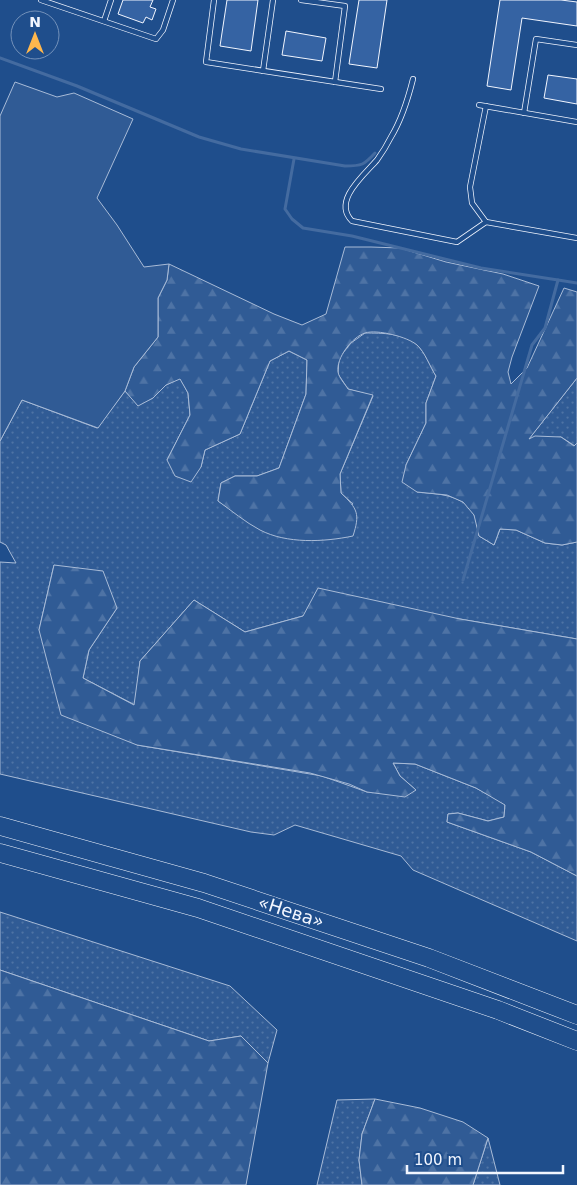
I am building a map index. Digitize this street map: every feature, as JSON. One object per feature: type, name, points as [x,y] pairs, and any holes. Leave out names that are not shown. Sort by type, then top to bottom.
[{"type":"highway","name":"«Нева»","points":[[0,826],[223,889],[429,958],[577,1015]]},
{"type":"highway","name":"«Нева»","points":[[0,854],[208,911],[498,1010],[577,1041]]},
{"type":"lane","points":[[41,0],[156,39],[163,30],[173,0]]},
{"type":"lane","points":[[61,7],[63,0]]},
{"type":"lane","points":[[104,21],[111,0]]},
{"type":"lane","points":[[214,0],[206,62],[381,89]]},
{"type":"lane","points":[[263,71],[273,0]]},
{"type":"lane","points":[[302,0],[345,6],[335,82]]},
{"type":"lane","points":[[524,113],[536,39],[577,45]]},
{"type":"lane","points":[[413,79],[402,118],[378,159],[360,177],[352,190],[345,208],[346,215],[352,221],[457,242],[486,222]]},
{"type":"lane","points":[[479,105],[577,122]]},
{"type":"lane","points":[[486,106],[470,187],[472,203],[486,222],[577,238]]},
{"type":"green space","points":[[345,247],[400,248],[446,262],[503,274],[539,286],[512,357],[508,372],[511,384],[527,368],[564,288],[577,292],[577,378],[529,439],[535,436],[561,437],[574,446],[577,443],[577,542],[562,545],[545,543],[516,530],[500,529],[494,545],[479,536],[474,515],[463,502],[447,495],[417,492],[402,482],[406,465],[426,423],[426,403],[436,376],[417,345],[392,334],[370,332],[360,335],[350,343],[342,355],[338,366],[338,372],[348,389],[373,395],[340,474],[341,493],[351,503],[356,512],[357,517],[353,536],[330,540],[282,538],[254,527],[218,501],[221,483],[235,476],[257,476],[279,468],[306,394],[307,360],[289,351],[270,361],[240,434],[205,450],[201,467],[191,482],[175,476],[167,460],[190,415],[188,393],[180,379],[166,385],[153,398],[138,406],[125,391],[134,367],[158,337],[158,298],[167,280],[169,264],[274,314],[302,325],[326,314]]},
{"type":"green space","points":[[365,333],[392,334],[412,341],[422,351],[436,376],[426,403],[426,423],[406,465],[417,492],[450,497],[465,504],[471,509],[475,517],[479,536],[494,545],[500,529],[516,530],[545,543],[562,545],[577,542],[577,639],[460,619],[303,616],[245,632],[194,600],[140,661],[135,705],[83,678],[89,650],[117,608],[54,565],[39,630],[137,745],[322,776],[367,792],[416,790],[400,776],[393,763],[415,764],[476,788],[505,804],[504,817],[488,821],[458,813],[448,814],[447,822],[531,852],[577,876],[577,941],[413,870],[401,856],[295,825],[274,835],[251,832],[0,774],[0,562],[16,563],[6,545],[0,542],[0,441],[22,400],[97,428],[125,391],[138,405],[153,398],[166,385],[180,378],[188,393],[190,415],[167,460],[201,467],[205,450],[240,434],[270,361],[289,351],[307,360],[306,394],[279,468],[257,476],[235,476],[221,483],[218,501],[261,530],[280,536],[353,504],[341,493],[340,474],[373,396],[348,389],[338,374],[339,358],[351,343]]},
{"type":"green space","points":[[577,378],[577,443],[575,446],[561,437],[528,440]]},
{"type":"green space","points":[[54,565],[103,571],[117,608],[89,650],[83,678],[134,705],[140,661],[194,600],[245,632],[303,616],[318,588],[460,619],[577,639],[577,876],[531,852],[447,822],[448,814],[458,813],[488,821],[504,817],[505,805],[476,788],[415,764],[393,763],[400,776],[416,790],[405,797],[367,792],[349,784],[310,773],[137,745],[61,715],[39,630]]},
{"type":"green space","points":[[0,912],[230,986],[277,1030],[268,1063],[241,1036],[209,1041],[0,970]]},
{"type":"green space","points":[[0,970],[209,1041],[241,1036],[268,1063],[246,1185],[0,1185]]},
{"type":"green space","points":[[375,1099],[362,1134],[359,1160],[362,1185],[317,1185],[337,1100]]},
{"type":"green space","points":[[375,1099],[420,1108],[463,1122],[488,1138],[473,1185],[362,1185],[359,1160],[362,1134]]},
{"type":"green space","points":[[488,1138],[500,1185],[473,1185]]},
{"type":"shaded area","points":[[15,82],[57,97],[74,93],[133,119],[97,198],[144,267],[169,264],[167,280],[158,298],[158,337],[134,367],[125,391],[98,428],[22,400],[0,441],[0,116]]},
{"type":"building","points":[[123,0],[153,0],[150,7],[156,9],[152,20],[146,17],[143,23],[118,14]]},
{"type":"building","points":[[227,0],[258,0],[251,51],[220,46]]},
{"type":"building","points":[[359,0],[387,0],[377,68],[349,64]]},
{"type":"building","points":[[500,0],[561,0],[577,2],[577,26],[522,18],[511,90],[487,86]]},
{"type":"building","points":[[286,31],[326,38],[322,61],[282,55]]},
{"type":"building","points":[[548,75],[577,79],[577,104],[544,98]]},
{"type":"waterway","points":[[0,58],[77,86],[199,137],[241,149],[345,166],[362,164],[375,153]]},
{"type":"waterway","points":[[294,159],[285,209],[292,219],[303,228],[352,236],[481,268],[558,280]]},
{"type":"waterway","points":[[463,580],[532,345],[545,328],[558,280],[577,283]]}]
